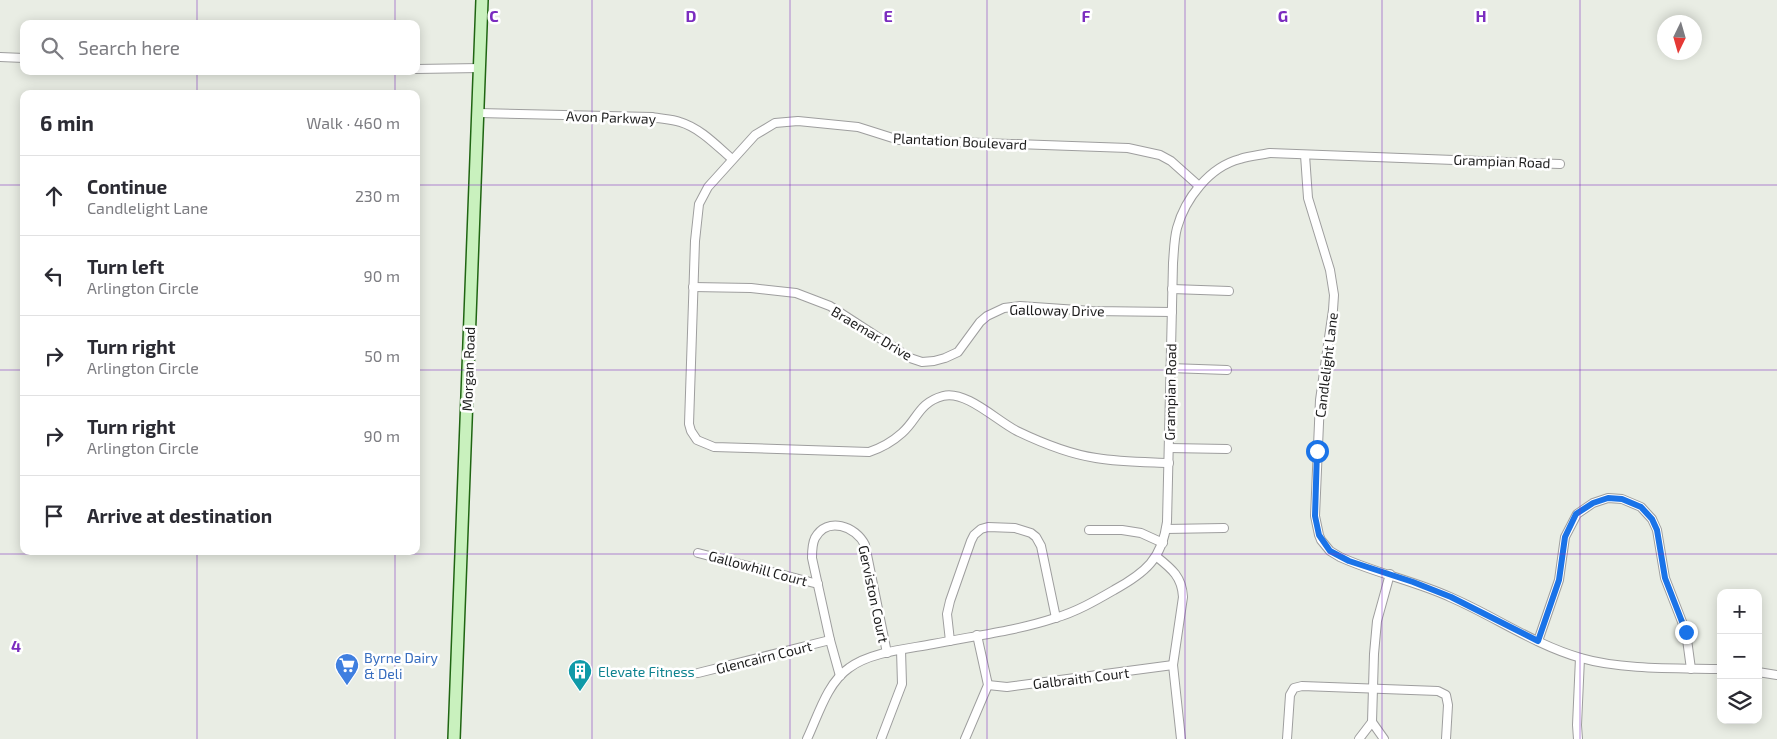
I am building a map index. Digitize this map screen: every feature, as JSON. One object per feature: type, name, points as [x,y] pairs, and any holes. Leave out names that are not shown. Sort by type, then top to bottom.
[{"type":"street","name":"Morgan Road","points":[[454,739],[482,0]]},
{"type":"street","points":[[0,57],[20,58]]},
{"type":"street","points":[[420,69],[480,68]]},
{"type":"street","name":"Avon Parkway","points":[[479,113],[652,117],[680,122],[690,126],[709,139],[732,159]]},
{"type":"street","name":"Plantation Boulevard","points":[[1169,463],[1098,459],[1060,449],[1016,431],[956,394],[943,396],[920,408],[903,432],[887,444],[869,452],[714,448],[701,443],[691,431],[688,402],[695,241],[699,204],[708,187],[755,135],[765,128],[783,121],[858,127],[899,140],[1128,148],[1160,155],[1171,161],[1199,186]]},
{"type":"street","name":"Grampian Road","points":[[807,739],[831,688],[848,668],[862,660],[901,650],[1028,626],[1056,618],[1099,599],[1124,584],[1143,571],[1157,557],[1163,543],[1166,528],[1172,289],[1176,229],[1182,212],[1199,186],[1219,168],[1238,159],[1270,154],[1560,164]]},
{"type":"street","name":"Candlelight Lane","points":[[1305,155],[1308,198],[1330,270],[1334,295],[1322,391],[1315,516],[1319,535],[1330,551],[1340,557],[1451,597],[1538,641],[1580,658],[1612,665],[1717,669]]},
{"type":"street","name":"Braemar Drive","points":[[693,287],[750,288],[796,293],[838,311],[910,358],[922,362],[934,361]]},
{"type":"street","points":[[1172,289],[1229,291]]},
{"type":"street","name":"Galloway Drive","points":[[934,361],[958,352],[986,316],[1004,308],[1020,306],[1172,312]]},
{"type":"street","points":[[1170,368],[1227,370]]},
{"type":"street","points":[[1169,448],[1227,449]]},
{"type":"street","points":[[1538,641],[1559,580],[1565,537],[1576,514],[1593,503],[1608,498],[1622,499],[1641,507],[1652,519],[1657,530],[1665,578],[1686,632],[1691,668]]},
{"type":"street","name":"Gerviston Court","points":[[818,584],[812,558],[812,547],[815,539],[828,526],[837,525],[849,528],[862,539],[865,545],[887,654]]},
{"type":"street","points":[[950,640],[947,614],[970,541],[981,529],[988,527],[1015,528],[1031,533],[1036,537],[1041,546],[1056,618]]},
{"type":"street","points":[[1166,528],[1224,528]]},
{"type":"street","points":[[1089,530],[1122,530],[1141,533],[1163,543]]},
{"type":"street","name":"Gallowhill Court","points":[[698,553],[818,584]]},
{"type":"street","points":[[1157,557],[1173,570],[1183,587],[1173,665],[1181,739]]},
{"type":"street","points":[[1360,739],[1372,722],[1377,621],[1390,574]]},
{"type":"street","points":[[818,584],[840,676]]},
{"type":"street","points":[[965,739],[988,685],[977,635]]},
{"type":"street","name":"Glencairn Court","points":[[698,674],[830,640]]},
{"type":"street","points":[[881,739],[902,684],[901,650]]},
{"type":"street","points":[[1578,739],[1580,658]]},
{"type":"street","name":"Galbraith Court","points":[[988,685],[1007,687],[1173,665]]},
{"type":"street","points":[[1762,673],[1777,675]]},
{"type":"street","points":[[1287,739],[1290,695],[1294,688],[1302,686],[1373,687],[1438,691],[1446,695],[1448,705],[1446,739]]},
{"type":"street","points":[[1372,722],[1384,739]]},
{"type":"place","name":"Byrne Dairy & Deli","points":[[347,686]]},
{"type":"place","name":"Elevate Fitness","points":[[580,692]]},
{"type":"route","points":[[1317,451],[1315,516],[1321,540],[1330,551],[1349,561],[1451,597],[1538,641],[1559,580],[1565,537],[1576,514],[1593,503],[1608,498],[1622,499],[1641,507],[1652,519],[1657,530],[1665,578],[1686,632]]}]
